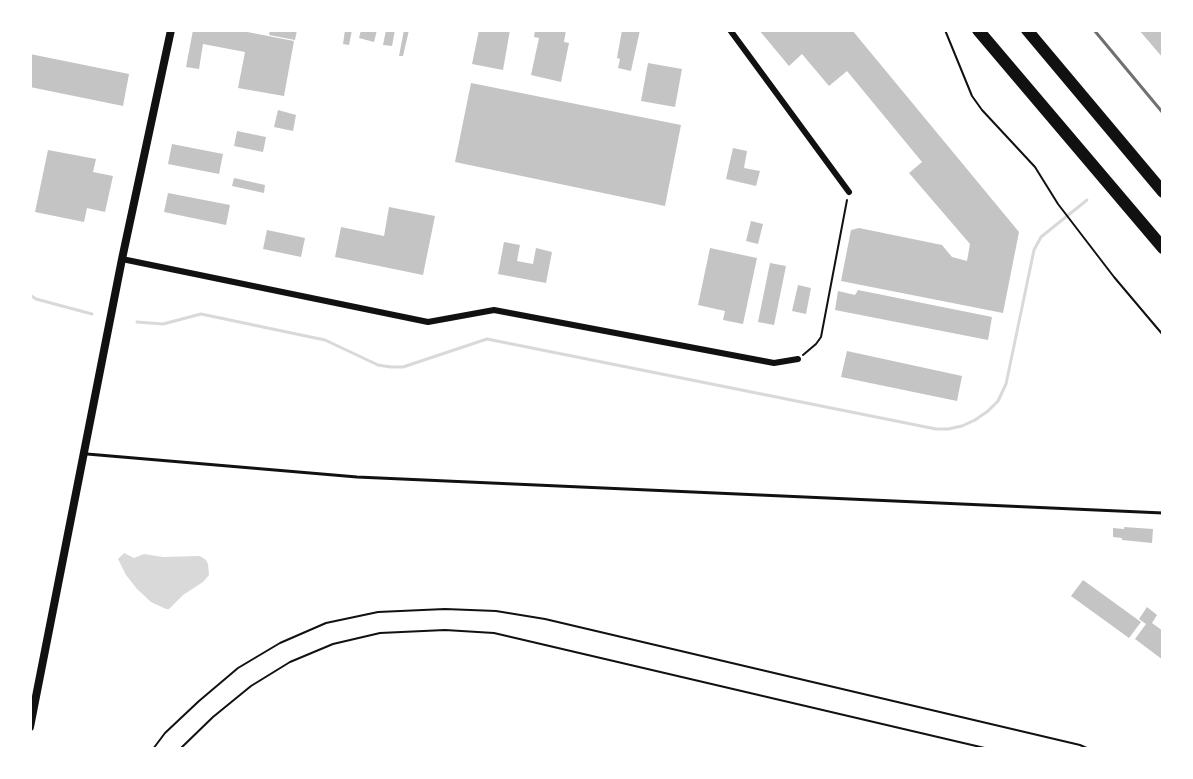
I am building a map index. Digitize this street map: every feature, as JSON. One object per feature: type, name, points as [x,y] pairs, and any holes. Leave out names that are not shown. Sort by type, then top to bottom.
[{"type":"highway","points":[[978,30],[1163,248]]},
{"type":"highway","points":[[1027,30],[1163,192]]},
{"type":"street","points":[[30,727],[122,259],[171,30]]},
{"type":"street","points":[[730,30],[849,192]]},
{"type":"street","points":[[122,259],[428,322],[494,310],[774,363],[798,358]]},
{"type":"lane","points":[[83,453],[357,477],[1163,513]]},
{"type":"path","points":[[945,30],[972,96],[982,110],[1035,167],[1058,204],[1114,277],[1163,335]]},
{"type":"path","points":[[798,358],[821,337],[849,192]]},
{"type":"path","points":[[153,749],[165,733],[199,700],[238,668],[280,643],[326,624],[378,612],[446,609],[496,611],[545,619],[1069,742],[1089,749]]},
{"type":"path","points":[[180,749],[213,717],[251,686],[290,662],[333,644],[380,633],[446,630],[494,633],[989,749]]},
{"type":"shaded area","points":[[124,553],[134,558],[144,554],[163,557],[200,556],[208,564],[209,575],[169,609],[166,609],[151,602],[126,575],[118,559]]},
{"type":"building","points":[[193,30],[237,30],[294,41],[284,96],[238,88],[245,52],[203,44],[199,69],[186,67]]},
{"type":"building","points":[[270,30],[297,30],[295,40],[269,35]]},
{"type":"building","points":[[345,30],[352,30],[349,45],[343,44]]},
{"type":"building","points":[[361,30],[377,30],[374,42],[359,38]]},
{"type":"building","points":[[386,30],[395,30],[392,46],[383,45]]},
{"type":"building","points":[[404,30],[409,30],[403,56],[399,56]]},
{"type":"building","points":[[479,30],[510,30],[503,70],[472,64]]},
{"type":"building","points":[[535,30],[566,30],[564,42],[569,43],[561,82],[531,75],[539,38],[534,37]]},
{"type":"building","points":[[622,30],[640,30],[631,71],[618,68],[620,59],[617,58]]},
{"type":"building","points":[[759,30],[852,30],[1019,232],[1003,313],[841,281],[851,230],[859,228],[942,245],[952,257],[967,261],[970,244],[909,173],[922,162],[847,71],[829,86],[802,54],[789,66]]},
{"type":"building","points":[[1139,30],[1163,30],[1163,58]]},
{"type":"building","points":[[30,54],[129,74],[123,106],[30,87]]},
{"type":"building","points":[[648,63],[682,69],[675,107],[641,101]]},
{"type":"building","points":[[471,83],[681,125],[665,206],[455,162]]},
{"type":"building","points":[[278,110],[296,115],[293,131],[274,127]]},
{"type":"building","points":[[237,131],[266,137],[263,152],[234,146]]},
{"type":"building","points":[[172,144],[223,154],[219,174],[168,164]]},
{"type":"building","points":[[733,148],[747,151],[744,168],[760,171],[756,186],[726,179]]},
{"type":"building","points":[[48,150],[96,159],[93,172],[113,176],[105,212],[87,208],[84,222],[35,212]]},
{"type":"building","points":[[234,178],[265,185],[264,193],[232,186]]},
{"type":"building","points":[[168,193],[230,205],[226,225],[164,212]]},
{"type":"building","points":[[389,207],[435,216],[423,275],[335,257],[341,227],[384,236]]},
{"type":"building","points":[[751,221],[763,224],[758,244],[746,241]]},
{"type":"building","points":[[267,230],[305,238],[301,257],[263,249]]},
{"type":"building","points":[[504,242],[520,245],[517,261],[533,264],[536,248],[552,252],[546,283],[498,274]]},
{"type":"building","points":[[710,248],[757,258],[743,324],[723,320],[725,311],[698,305]]},
{"type":"building","points":[[770,263],[786,266],[774,325],[758,322]]},
{"type":"building","points":[[798,285],[811,288],[806,314],[792,311]]},
{"type":"building","points":[[858,290],[992,317],[988,340],[835,310],[838,291],[855,295]]},
{"type":"building","points":[[847,351],[962,376],[957,401],[841,377]]},
{"type":"building","points":[[1124,527],[1153,529],[1152,543],[1113,537],[1113,528],[1124,529]]},
{"type":"building","points":[[1083,580],[1141,622],[1129,638],[1071,596]]},
{"type":"building","points":[[1147,607],[1157,615],[1152,623],[1163,631],[1163,660],[1135,639],[1146,624],[1139,619]]},
{"type":"waterway","points":[[137,322],[163,324],[201,314],[325,340],[378,365],[391,367],[403,367],[487,339],[936,429],[948,429],[975,420],[998,401],[1006,384],[1034,250],[1041,237],[1087,200]]},
{"type":"waterway","points":[[30,295],[36,299],[92,314]]},
{"type":"railway","points":[[1094,30],[1163,113]]}]
